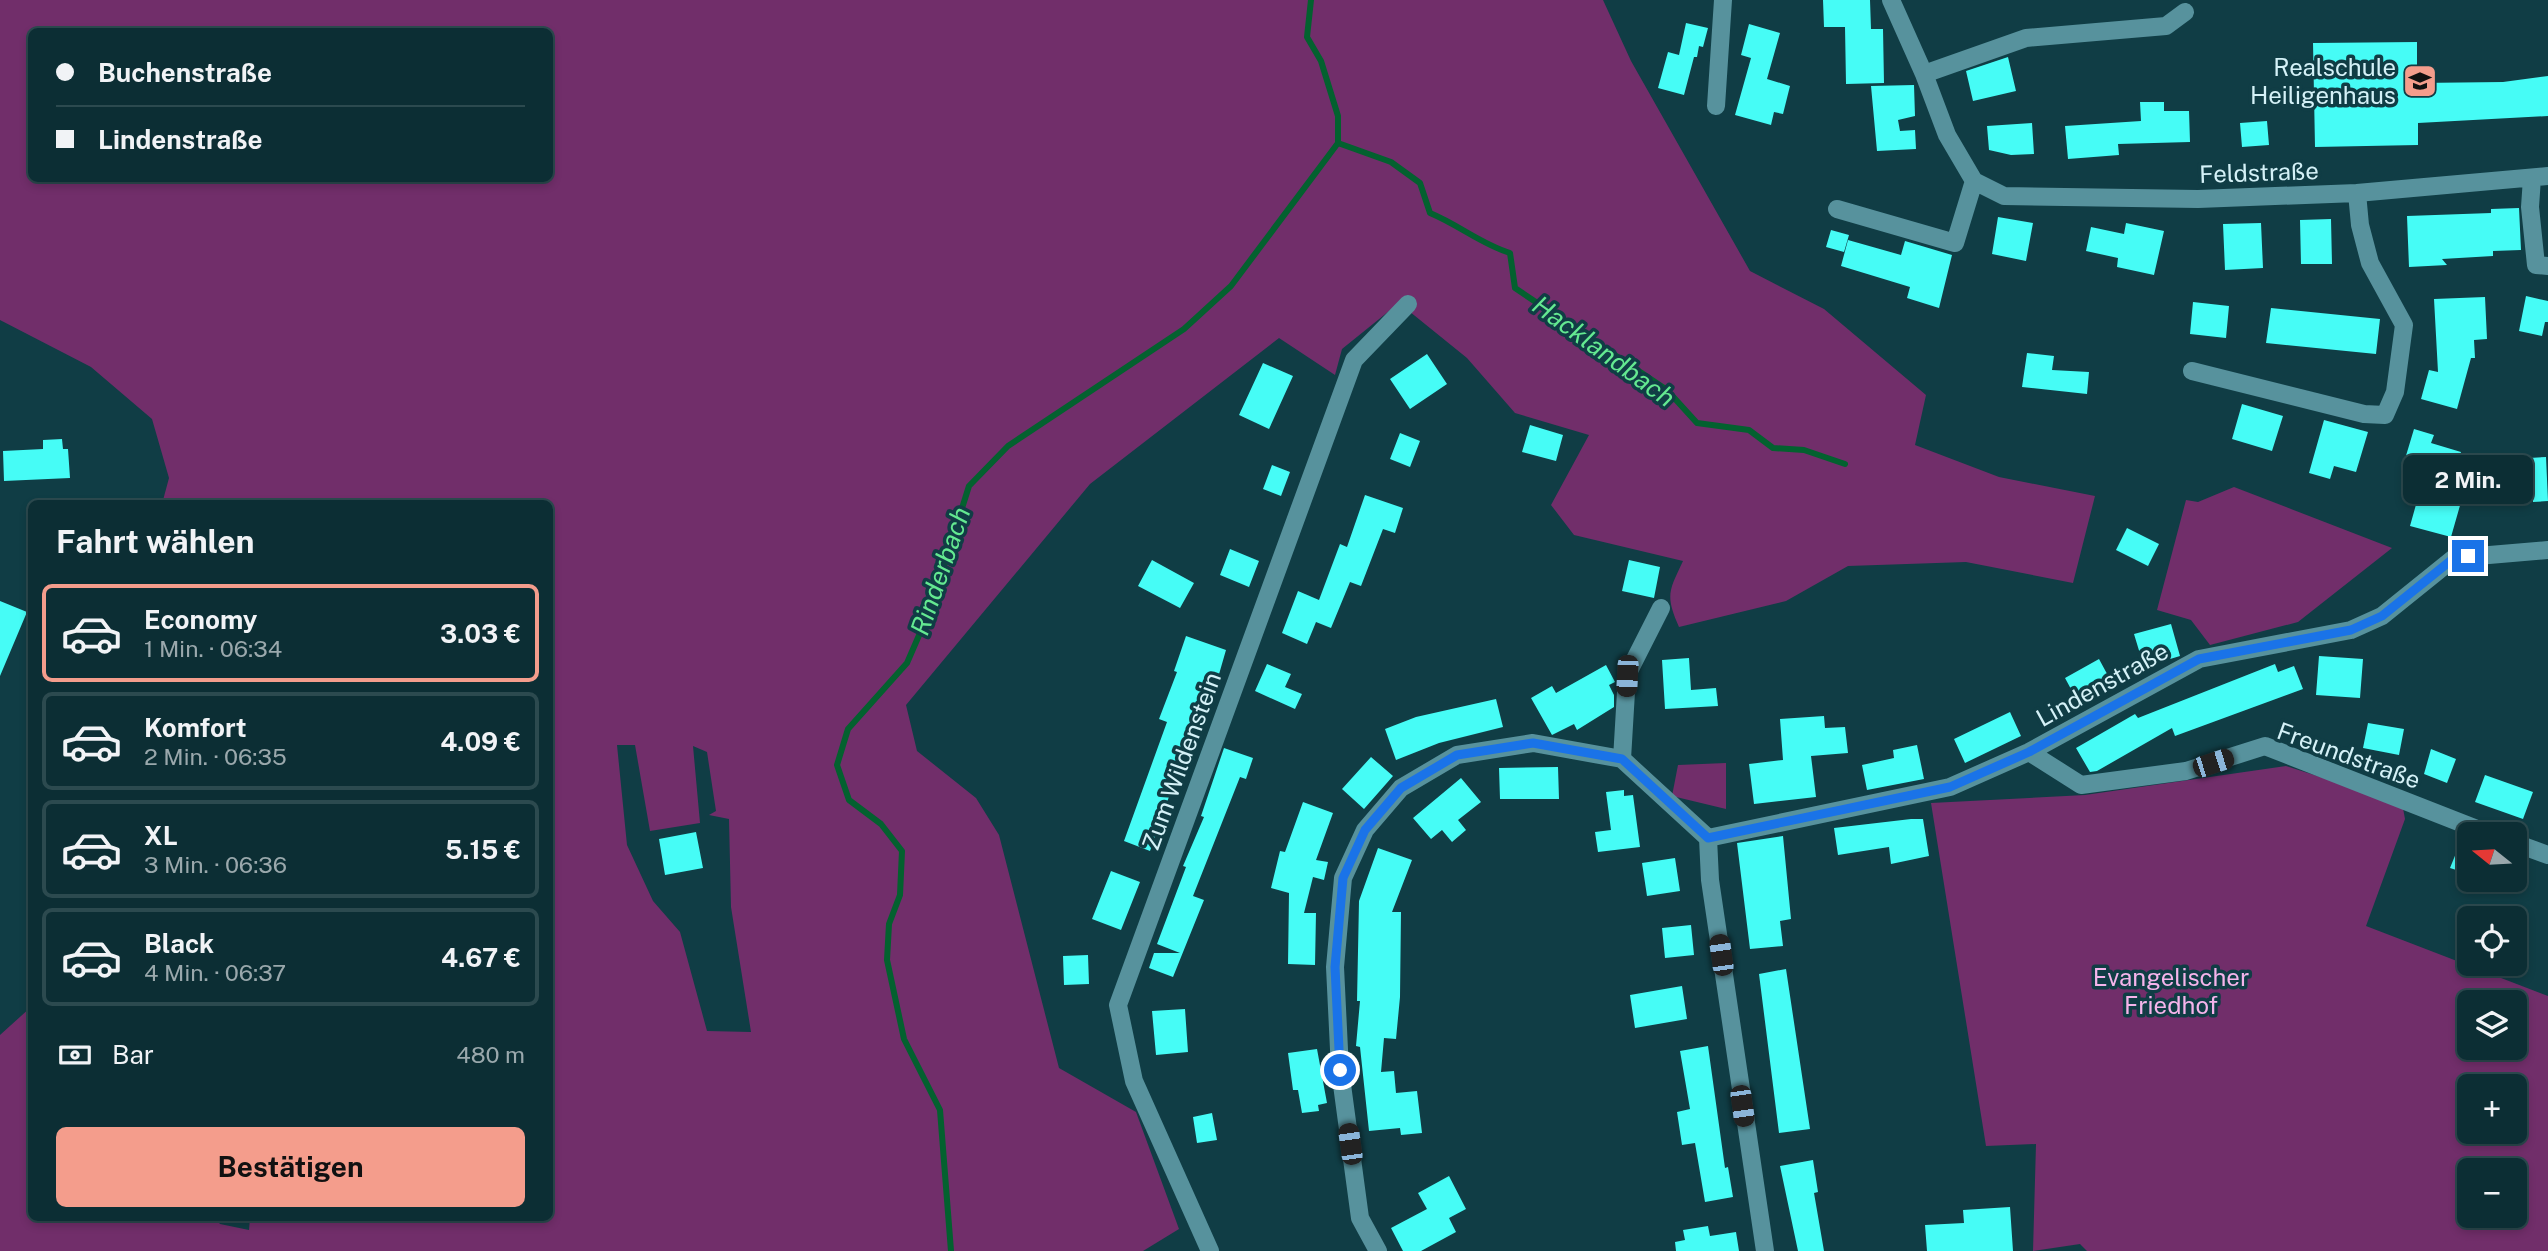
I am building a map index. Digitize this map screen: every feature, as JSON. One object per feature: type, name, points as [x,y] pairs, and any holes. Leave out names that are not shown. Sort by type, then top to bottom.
[{"type":"street","points":[[1716,106],[1723,0]]},
{"type":"street","points":[[1837,209],[1955,243],[1974,181],[1947,135],[1924,74],[1891,0]]},
{"type":"street","points":[[1924,74],[2026,38],[2166,26],[2185,12]]},
{"type":"street","points":[[2540,177],[2530,207],[2536,265],[2548,266]]},
{"type":"street","name":"Feldstraße","points":[[1974,181],[2004,196],[2198,200],[2357,193],[2540,177]]},
{"type":"street","points":[[2192,371],[2364,414],[2385,415],[2395,392],[2404,325],[2370,263],[2360,225],[2357,193]]},
{"type":"street","name":"Zum Wildenstein","points":[[1210,1251],[1133,1081],[1118,1006],[1354,359],[1408,304]]},
{"type":"street","name":"Lindenstraße","points":[[1708,838],[1950,787],[2029,752],[2199,659],[2351,630],[2382,616],[2454,558],[2548,550]]},
{"type":"street","points":[[1622,759],[1627,676],[1661,608]]},
{"type":"street","points":[[1378,1251],[1360,1218],[1340,1070],[1335,967],[1343,878],[1365,830],[1401,788],[1457,755],[1533,743],[1622,759],[1708,838],[1710,880],[1765,1251]]},
{"type":"street","name":"Freundstraße","points":[[2029,752],[2081,785],[2186,771],[2265,746],[2459,822]]},
{"type":"street","points":[[2527,847],[2548,855]]},
{"type":"green space","points":[[0,0],[1603,0],[1631,61],[1750,271],[1824,309],[1926,395],[1915,445],[1999,477],[2095,496],[2073,583],[1966,562],[1848,566],[1786,601],[1679,627],[1670,593],[1683,561],[1574,535],[1551,505],[1589,435],[1515,413],[1467,358],[1399,303],[1342,349],[1335,375],[1279,338],[1090,484],[906,705],[917,751],[976,798],[999,835],[1059,1068],[1136,1112],[1179,1229],[1143,1251],[0,1251],[0,1035],[28,1010],[28,1221],[218,1221],[220,1224],[249,1230],[250,1221],[553,1221],[553,500],[163,500],[169,478],[152,419],[91,367],[0,320]],"holes":[[[617,745],[635,745],[650,831],[700,823],[693,746],[707,752],[716,811],[709,815],[729,819],[731,907],[751,1032],[707,1031],[680,932],[653,901],[627,845]]]},
{"type":"green space","points":[[2234,487],[2392,548],[2298,622],[2210,645],[2191,620],[2157,610],[2186,500],[2198,502]]},
{"type":"green space","points":[[1726,763],[1726,809],[1672,796],[1678,765]]},
{"type":"green space","name":"Evangelischer Friedhof","points":[[2286,766],[2402,803],[2405,819],[2366,926],[2457,961],[2457,976],[2496,976],[2548,996],[2548,1251],[2087,1251],[2080,1244],[2033,1251],[2036,1144],[1986,1146],[1931,803],[2085,795]]},
{"type":"building","points":[[1823,0],[1870,0],[1871,29],[1883,29],[1884,83],[1846,84],[1845,27],[1824,27]]},
{"type":"building","points":[[1686,23],[1708,28],[1703,47],[1699,46],[1697,57],[1694,57],[1684,95],[1658,88],[1668,52],[1679,55]]},
{"type":"building","points":[[1749,24],[1780,33],[1767,79],[1790,86],[1783,114],[1774,112],[1771,125],[1735,115],[1751,58],[1741,55]]},
{"type":"building","points":[[2417,42],[2417,83],[2503,82],[2548,76],[2548,116],[2418,123],[2418,145],[2315,147],[2313,43]]},
{"type":"building","points":[[2008,57],[2016,91],[1973,101],[1966,71]]},
{"type":"building","points":[[1914,85],[1915,116],[1898,120],[1900,131],[1915,130],[1916,149],[1877,151],[1871,86]]},
{"type":"building","points":[[2140,102],[2164,102],[2164,111],[2189,111],[2190,142],[2118,144],[2119,155],[2068,159],[2065,126],[2141,121]]},
{"type":"building","points":[[2267,121],[2269,145],[2242,147],[2240,123]]},
{"type":"building","points":[[2032,123],[2034,154],[2011,155],[1989,150],[1987,126]]},
{"type":"building","points":[[2519,208],[2521,250],[2493,251],[2493,256],[2442,259],[2447,265],[2409,267],[2407,216],[2491,213],[2491,209]]},
{"type":"building","points":[[1998,217],[2033,223],[2026,261],[1992,254]]},
{"type":"building","points":[[2331,219],[2332,264],[2301,264],[2300,220]]},
{"type":"building","points":[[2126,223],[2164,231],[2154,275],[2117,267],[2118,258],[2086,251],[2091,227],[2124,234]]},
{"type":"building","points":[[2261,223],[2263,268],[2225,270],[2223,224]]},
{"type":"building","points":[[1831,230],[1849,235],[1844,252],[1826,247]]},
{"type":"building","points":[[1848,240],[1901,255],[1905,241],[1952,255],[1939,308],[1907,298],[1910,287],[1841,266]]},
{"type":"building","points":[[2526,296],[2548,301],[2548,322],[2545,322],[2542,336],[2519,331]]},
{"type":"building","points":[[2485,297],[2487,339],[2474,340],[2475,358],[2471,358],[2457,409],[2421,399],[2429,370],[2438,372],[2434,299]]},
{"type":"building","points":[[2193,302],[2229,306],[2226,338],[2190,334]]},
{"type":"building","points":[[2271,308],[2380,319],[2376,354],[2266,343]]},
{"type":"building","points":[[2027,353],[2054,356],[2052,370],[2089,372],[2087,394],[2022,387]]},
{"type":"building","points":[[1427,354],[1447,384],[1410,409],[1390,379]]},
{"type":"building","points":[[1263,363],[1293,376],[1269,429],[1239,415]]},
{"type":"building","points":[[2242,404],[2283,416],[2272,451],[2232,439]]},
{"type":"building","points":[[2324,420],[2368,432],[2356,472],[2334,466],[2330,479],[2309,473]]},
{"type":"building","points":[[1530,425],[1563,435],[1556,461],[1522,452]]},
{"type":"building","points":[[2414,429],[2434,435],[2431,443],[2461,452],[2447,498],[2461,502],[2451,537],[2410,526],[2424,476],[2402,469]]},
{"type":"building","points":[[1400,433],[1420,441],[1410,467],[1390,459]]},
{"type":"building","points":[[62,439],[63,449],[68,449],[70,478],[4,481],[3,451],[43,449],[43,440]]},
{"type":"building","points":[[2546,457],[2548,501],[2533,502],[2532,486],[2514,487],[2512,459]]},
{"type":"building","points":[[1272,465],[1290,472],[1281,496],[1263,489]]},
{"type":"building","points":[[1365,495],[1403,508],[1395,533],[1383,529],[1361,586],[1350,582],[1331,628],[1316,622],[1307,644],[1282,633],[1298,591],[1319,600],[1340,544],[1347,547]]},
{"type":"building","points":[[2127,528],[2159,544],[2148,566],[2116,550]]},
{"type":"building","points":[[1230,549],[1259,561],[1249,587],[1220,575]]},
{"type":"building","points":[[1152,560],[1194,583],[1180,608],[1138,586]]},
{"type":"building","points":[[1629,560],[1660,567],[1654,598],[1622,591]]},
{"type":"building","points":[[0,601],[27,612],[0,676]]},
{"type":"building","points":[[2171,624],[2180,656],[2144,667],[2134,634]]},
{"type":"building","points":[[1186,636],[1226,650],[1199,734],[1192,731],[1150,851],[1124,841],[1167,722],[1159,719],[1177,672],[1174,671]]},
{"type":"building","points":[[2319,656],[2363,659],[2360,698],[2316,695]]},
{"type":"building","points":[[1689,658],[1691,690],[1716,688],[1718,706],[1665,709],[1662,660]]},
{"type":"building","points":[[2099,659],[2112,683],[2078,702],[2065,678]]},
{"type":"building","points":[[1267,664],[1291,674],[1285,687],[1302,694],[1295,709],[1255,691]]},
{"type":"building","points":[[2275,664],[2278,672],[2294,666],[2303,689],[2175,736],[2172,728],[2097,771],[2090,772],[2076,748],[2135,714],[2138,718]]},
{"type":"building","points":[[1606,665],[1615,682],[1609,685],[1614,695],[1614,707],[1577,730],[1574,724],[1552,735],[1531,698],[1552,686],[1556,693]]},
{"type":"building","points":[[1496,699],[1503,727],[1439,743],[1396,760],[1385,729],[1416,717]]},
{"type":"building","points":[[2010,712],[2021,736],[1965,763],[1954,739]]},
{"type":"building","points":[[1824,716],[1825,728],[1845,727],[1848,753],[1811,756],[1816,797],[1754,804],[1749,764],[1783,760],[1780,719]]},
{"type":"building","points":[[2368,723],[2404,729],[2399,755],[2363,748]]},
{"type":"building","points":[[1917,745],[1924,779],[1867,790],[1862,765],[1894,758],[1893,750]]},
{"type":"building","points":[[1224,748],[1253,758],[1246,779],[1240,777],[1193,896],[1204,900],[1173,977],[1149,968],[1154,953],[1180,953],[1157,944],[1186,867],[1183,866],[1204,817],[1201,816]]},
{"type":"building","points":[[2431,749],[2456,759],[2447,783],[2424,774]]},
{"type":"building","points":[[1371,757],[1393,776],[1364,809],[1342,789]]},
{"type":"building","points":[[1558,767],[1559,799],[1500,799],[1499,768]]},
{"type":"building","points":[[2485,775],[2533,792],[2523,819],[2475,802]]},
{"type":"building","points":[[1461,778],[1481,802],[1458,820],[1466,830],[1452,842],[1442,830],[1431,839],[1413,818]]},
{"type":"building","points":[[1624,790],[1624,796],[1633,795],[1640,847],[1598,852],[1595,832],[1611,830],[1606,792]]},
{"type":"building","points":[[1303,802],[1333,813],[1316,860],[1328,862],[1324,880],[1313,877],[1304,913],[1316,913],[1315,965],[1288,964],[1289,893],[1271,888],[1280,851],[1285,852]]},
{"type":"building","points":[[1923,819],[1929,856],[1891,864],[1889,847],[1838,855],[1834,828]]},
{"type":"building","points":[[696,832],[703,868],[665,875],[659,839]]},
{"type":"building","points":[[1783,836],[1791,919],[1780,921],[1783,946],[1750,949],[1737,843]]},
{"type":"building","points":[[1378,848],[1412,860],[1392,912],[1401,912],[1400,997],[1396,1039],[1384,1038],[1381,1072],[1394,1071],[1396,1093],[1417,1091],[1422,1133],[1401,1135],[1400,1128],[1369,1131],[1360,1047],[1356,1046],[1360,1001],[1357,1001],[1359,901]]},
{"type":"building","points":[[2457,851],[2457,870],[2450,868]]},
{"type":"building","points":[[1675,858],[1680,891],[1647,896],[1642,863]]},
{"type":"building","points":[[1111,871],[1140,882],[1121,930],[1092,919]]},
{"type":"building","points":[[1691,925],[1694,955],[1665,958],[1662,928]]},
{"type":"building","points":[[1088,955],[1089,984],[1064,985],[1063,956]]},
{"type":"building","points":[[1786,969],[1810,1129],[1779,1133],[1759,974]]},
{"type":"building","points":[[1682,986],[1687,1019],[1635,1028],[1630,995]]},
{"type":"building","points":[[1185,1009],[1188,1052],[1156,1055],[1152,1011]]},
{"type":"building","points":[[1708,1046],[1725,1168],[1728,1167],[1733,1197],[1705,1202],[1695,1143],[1682,1145],[1677,1112],[1690,1109],[1680,1051]]},
{"type":"building","points":[[1317,1049],[1327,1103],[1318,1105],[1319,1111],[1302,1113],[1298,1090],[1293,1090],[1288,1053]]},
{"type":"building","points":[[1212,1113],[1217,1140],[1197,1143],[1193,1117]]},
{"type":"building","points":[[1813,1160],[1818,1192],[1814,1193],[1824,1251],[1798,1251],[1780,1166]]},
{"type":"building","points":[[1449,1176],[1466,1209],[1449,1218],[1456,1232],[1421,1251],[1403,1251],[1391,1228],[1427,1209],[1418,1193]]},
{"type":"building","points":[[2010,1207],[2013,1251],[1927,1251],[1925,1225],[1964,1223],[1963,1210]]},
{"type":"building","points":[[1708,1226],[1710,1236],[1736,1232],[1739,1251],[1676,1251],[1675,1242],[1685,1240],[1683,1230]]},
{"type":"waterway","name":"Rinderbach","points":[[951,1251],[940,1110],[904,1039],[887,960],[889,924],[900,895],[902,851],[881,824],[849,800],[837,765],[848,729],[907,663],[930,610],[969,486],[1008,446],[1184,329],[1231,286],[1338,143],[1338,116],[1321,61],[1307,37],[1311,0]]},
{"type":"waterway","name":"Hacklandbach","points":[[1338,143],[1391,162],[1420,183],[1430,213],[1489,245],[1510,253],[1515,288],[1667,390],[1697,423],[1749,430],[1773,448],[1804,450],[1845,464]]},
{"type":"place","name":"Realschule Heiligenhaus","points":[[2420,81]]},
{"type":"route","points":[[1340,1070],[1335,967],[1343,878],[1365,830],[1401,788],[1457,755],[1533,743],[1622,759],[1708,838],[1885,803],[1950,787],[2029,752],[2199,659],[2351,630],[2382,616],[2454,558],[2468,556]]}]
